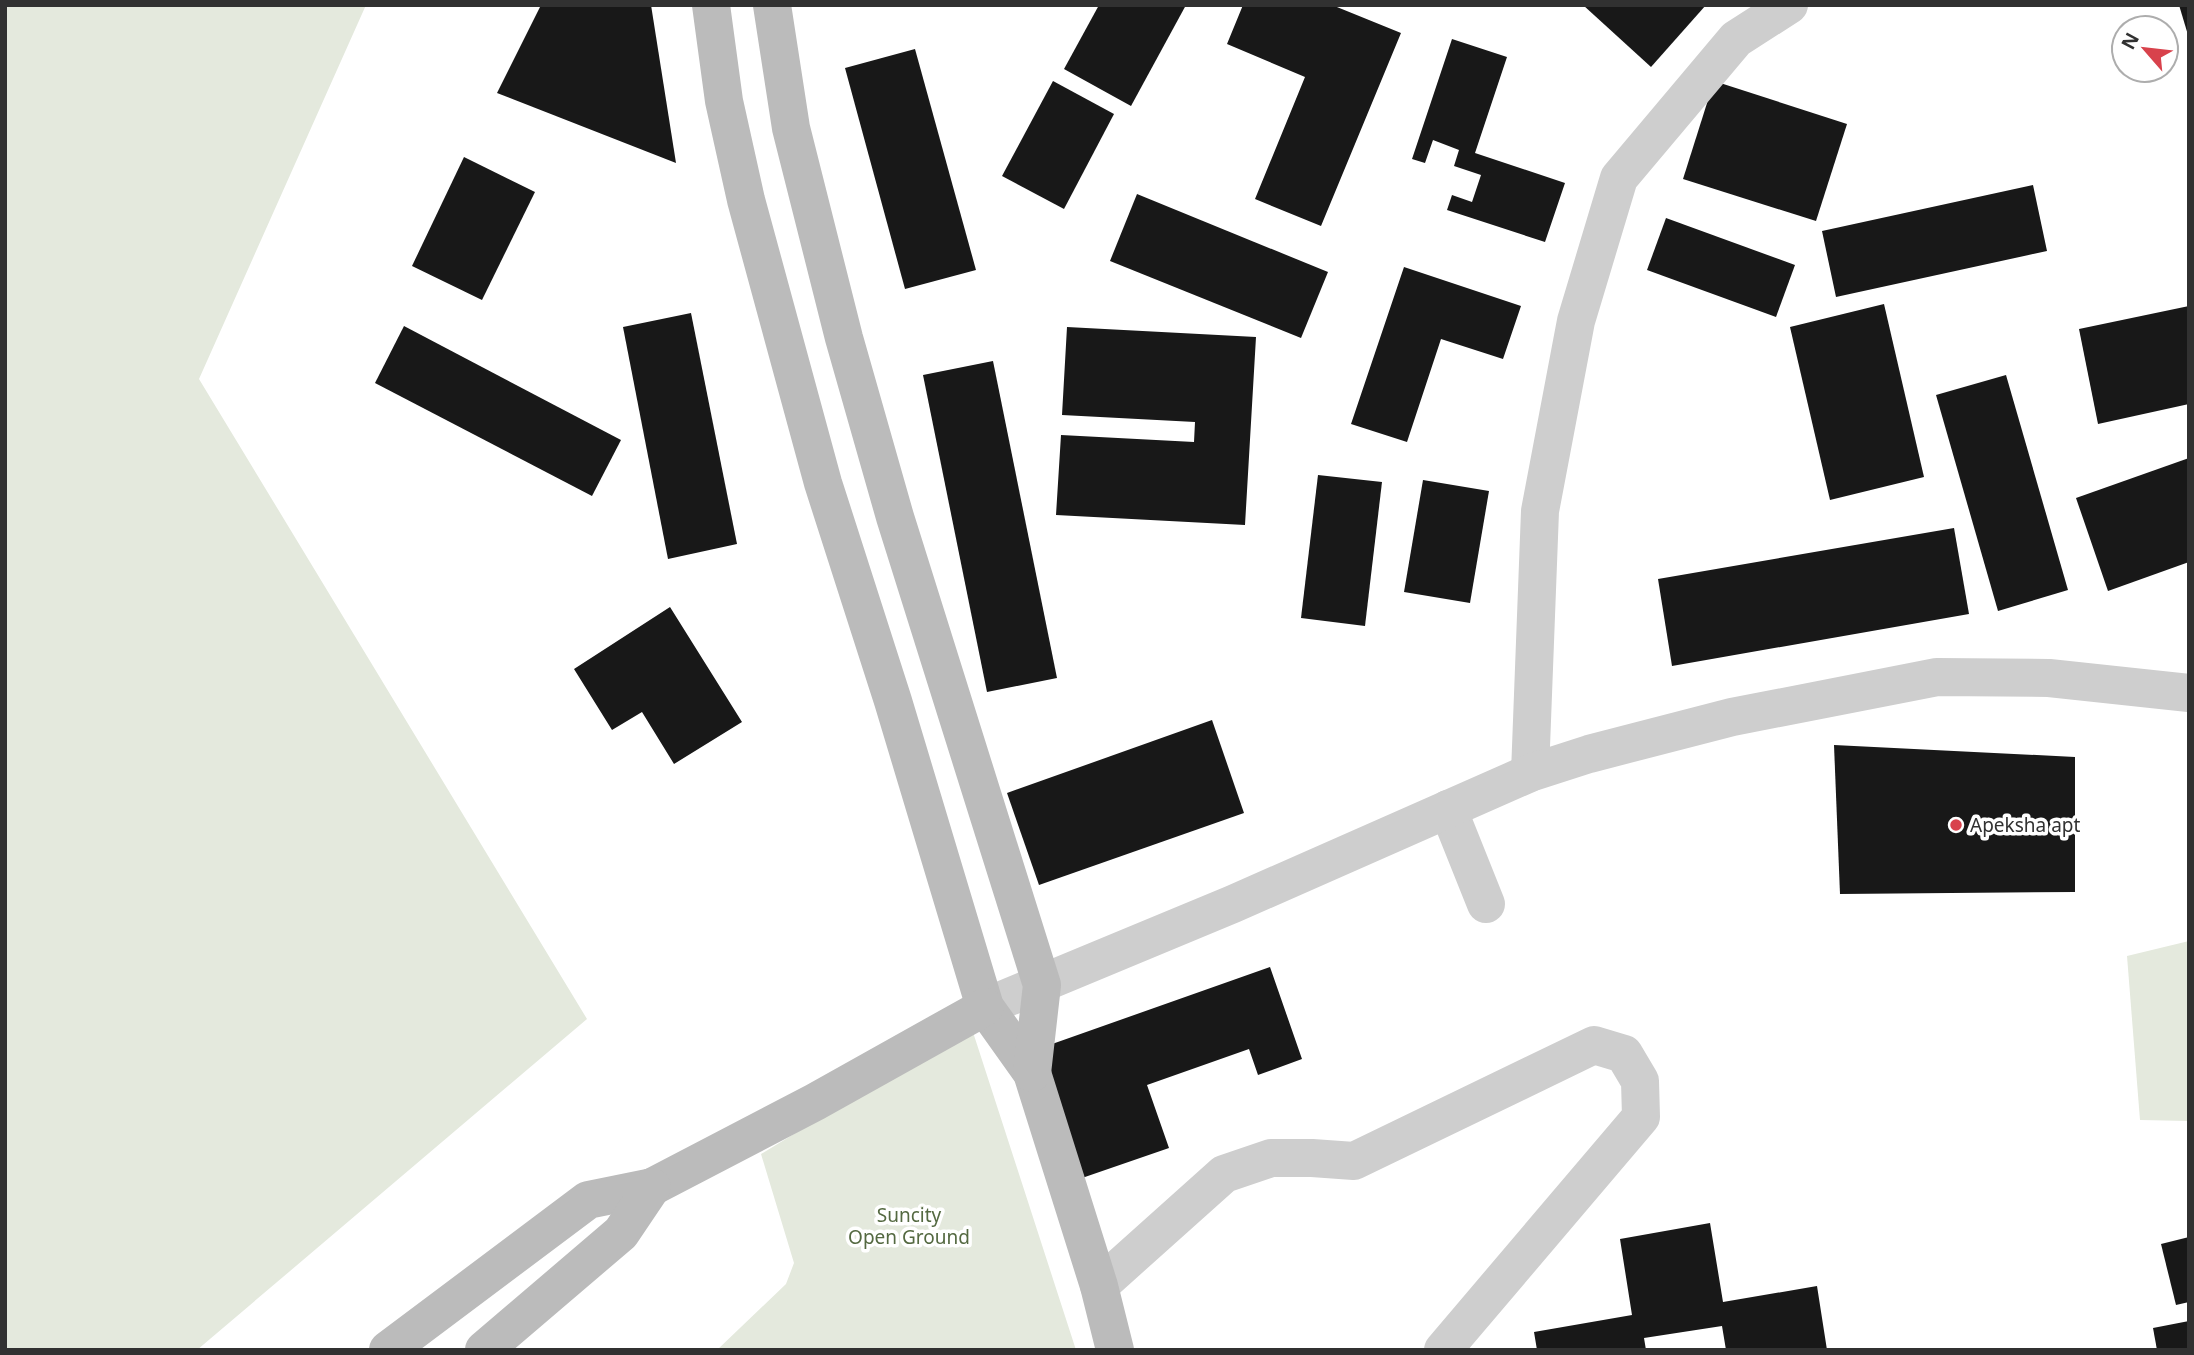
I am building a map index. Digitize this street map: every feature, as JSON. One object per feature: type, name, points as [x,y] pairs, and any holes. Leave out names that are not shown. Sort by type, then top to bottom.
[{"type":"street","points":[[711,5],[724,101],[746,200],[823,483],[893,701],[985,1007],[1032,1073],[1099,1286],[1115,1350]]},
{"type":"street","points":[[772,5],[791,128],[844,338],[894,517],[1042,985],[1032,1073]]},
{"type":"street","points":[[1530,773],[1540,511],[1576,321],[1619,178],[1736,39],[1789,5]]},
{"type":"street","points":[[788,355],[844,338]]},
{"type":"street","points":[[388,1350],[587,1200],[652,1187],[815,1102],[985,1007],[1042,985],[1530,773],[1589,754],[1732,717],[1937,677],[2049,678],[2189,693]]},
{"type":"street","points":[[1448,809],[1486,904]]},
{"type":"street","points":[[1099,1286],[1224,1174],[1271,1158],[1354,1161],[1594,1045],[1624,1054],[1640,1081],[1642,1117],[1443,1350]]},
{"type":"street","points":[[484,1350],[621,1233],[652,1187]]},
{"type":"green space","points":[[5,5],[366,5],[199,379],[587,1019],[197,1350],[5,1350]]},
{"type":"green space","points":[[2189,941],[2189,1121],[2140,1120],[2127,956]]},
{"type":"green space","name":"Suncity Open Ground","points":[[971,1026],[1076,1350],[717,1350],[786,1284],[794,1263],[761,1154]]},
{"type":"building","points":[[541,5],[651,5],[676,163],[497,93]]},
{"type":"building","points":[[1099,5],[1186,5],[1131,106],[1064,69]]},
{"type":"building","points":[[1243,5],[1332,5],[1401,33],[1321,226],[1255,199],[1305,77],[1227,44]]},
{"type":"building","points":[[1583,5],[1706,5],[1651,67]]},
{"type":"building","points":[[2179,5],[2189,5],[2189,35],[2188,35]]},
{"type":"building","points":[[1452,39],[1507,57],[1475,153],[1565,183],[1545,242],[1447,210],[1452,195],[1472,202],[1481,175],[1454,166],[1459,150],[1433,140],[1425,163],[1412,159]]},
{"type":"building","points":[[915,49],[976,270],[905,289],[845,68]]},
{"type":"building","points":[[1053,81],[1114,114],[1064,209],[1002,176]]},
{"type":"building","points":[[1714,81],[1847,124],[1816,221],[1683,179]]},
{"type":"building","points":[[464,157],[535,192],[482,300],[412,266]]},
{"type":"building","points":[[2033,185],[2047,251],[1836,297],[1822,231]]},
{"type":"building","points":[[1137,194],[1328,272],[1301,338],[1110,261]]},
{"type":"building","points":[[1666,218],[1795,265],[1776,317],[1647,270]]},
{"type":"building","points":[[1404,267],[1521,306],[1503,359],[1441,339],[1407,442],[1351,424]]},
{"type":"building","points":[[1884,304],[1924,477],[1830,500],[1790,327]]},
{"type":"building","points":[[2189,306],[2189,404],[2098,424],[2079,329]]},
{"type":"building","points":[[691,313],[737,544],[668,559],[623,327]]},
{"type":"building","points":[[404,326],[621,440],[592,496],[375,383]]},
{"type":"building","points":[[1067,327],[1256,337],[1245,525],[1056,515],[1061,435],[1194,442],[1195,422],[1062,415]]},
{"type":"building","points":[[993,361],[1057,678],[987,692],[923,375]]},
{"type":"building","points":[[2006,375],[2068,590],[1998,611],[1936,395]]},
{"type":"building","points":[[2189,458],[2189,562],[2108,591],[2076,498]]},
{"type":"building","points":[[1318,475],[1382,482],[1365,626],[1301,618]]},
{"type":"building","points":[[1423,480],[1489,491],[1470,603],[1404,592]]},
{"type":"building","points":[[1954,528],[1969,614],[1672,666],[1658,579]]},
{"type":"building","points":[[670,607],[742,722],[674,764],[642,712],[612,730],[574,669]]},
{"type":"building","points":[[1212,720],[1244,813],[1039,885],[1007,793]]},
{"type":"building","name":"Apeksha apt","points":[[1834,745],[2075,757],[2075,892],[1840,894]]},
{"type":"building","points":[[1270,967],[1302,1059],[1258,1075],[1249,1049],[1147,1085],[1169,1148],[1082,1178],[1038,1049]]},
{"type":"building","points":[[1710,1223],[1723,1302],[1817,1286],[1827,1350],[1726,1350],[1722,1326],[1644,1338],[1646,1350],[1537,1350],[1534,1332],[1632,1315],[1620,1239]]},
{"type":"building","points":[[2189,1237],[2189,1302],[2176,1305],[2161,1244]]},
{"type":"building","points":[[2189,1321],[2189,1350],[2157,1350],[2153,1328]]},
{"type":"place","name":"Apeksha apt","points":[[1956,825]]}]
